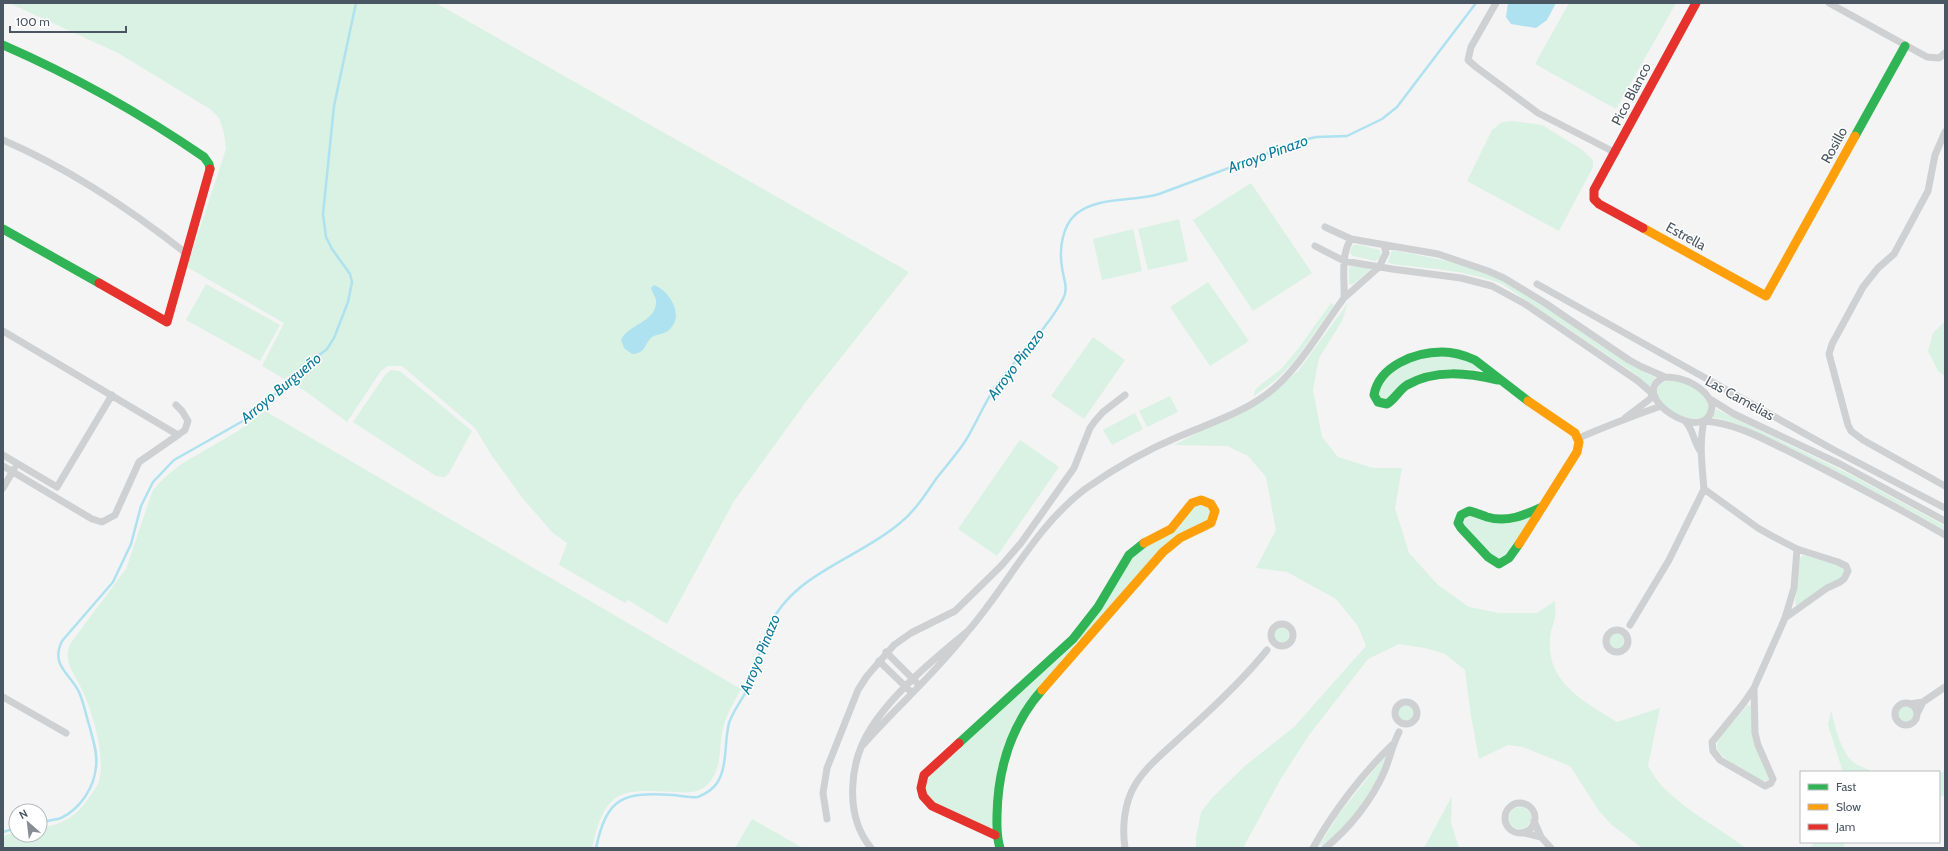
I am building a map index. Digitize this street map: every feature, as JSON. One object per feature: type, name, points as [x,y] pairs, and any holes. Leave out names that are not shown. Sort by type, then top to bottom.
[{"type":"street","points":[[1496,3],[1471,47],[1468,60],[1538,113],[1616,153]]},
{"type":"street","name":"Pico Blanco","points":[[1594,199],[1594,190],[1616,153],[1696,3]]},
{"type":"street","points":[[1829,3],[1927,57],[1939,58],[1945,53]]},
{"type":"street","points":[[3,45],[42,62],[104,93],[174,136],[209,161],[210,171],[167,322],[3,229]]},
{"type":"street","name":"Rosillo","points":[[1766,296],[1905,46]]},
{"type":"street","points":[[1945,132],[1935,154],[1928,191],[1894,254],[1878,268],[1863,287],[1829,348],[1829,354],[1851,431],[1863,440],[1945,486]]},
{"type":"street","points":[[3,140],[35,154],[109,196],[187,254]]},
{"type":"street","name":"Estrella","points":[[1594,199],[1599,204],[1766,296]]},
{"type":"street","points":[[1325,227],[1351,239],[1438,254],[1488,270],[1538,299],[1642,368],[1665,377],[1679,378],[1688,381],[1697,386],[1710,399],[1734,414],[1840,464],[1945,521]]},
{"type":"street","points":[[1344,298],[1344,261],[1348,244],[1351,239]]},
{"type":"street","points":[[870,848],[858,826],[852,797],[854,777],[863,745],[872,727],[906,687],[916,682],[955,648],[1040,534],[1072,501],[1099,480],[1135,457],[1175,438],[1234,414],[1267,393],[1286,377],[1298,363],[1344,298],[1379,267],[1386,253],[1384,245]]},
{"type":"street","points":[[1315,246],[1344,261],[1461,278],[1492,286],[1525,304],[1638,381],[1653,394],[1654,398],[1669,413],[1685,420],[1695,423],[1704,420],[1710,414],[1712,409],[1710,399]]},
{"type":"street","name":"Las Camelias","points":[[1537,284],[1834,450],[1945,508]]},
{"type":"street","points":[[3,332],[178,435]]},
{"type":"street","points":[[1498,380],[1468,375],[1437,375],[1408,385],[1387,404],[1378,402],[1374,395],[1376,387],[1381,379],[1396,365],[1417,355],[1439,351],[1462,354],[1483,366],[1498,380],[1575,433],[1579,438],[1580,444],[1577,452],[1513,553],[1506,560],[1499,564],[1488,557],[1458,523],[1461,515],[1469,511],[1488,517],[1505,519],[1521,516],[1542,507]]},
{"type":"street","points":[[1579,438],[1625,418],[1650,399],[1656,382],[1665,377]]},
{"type":"street","points":[[827,819],[823,793],[827,768],[858,690],[878,661],[901,639],[955,611],[1001,566],[1021,543],[1074,468],[1092,424],[1103,412],[1125,395]]},
{"type":"street","points":[[3,455],[57,487],[112,396]]},
{"type":"street","points":[[3,466],[92,519],[102,522],[115,515],[139,462],[185,430],[188,421],[176,405]]},
{"type":"street","points":[[1625,418],[1638,416],[1661,406]]},
{"type":"street","points":[[1685,420],[1690,426],[1695,445],[1701,452]]},
{"type":"street","points":[[1630,625],[1611,632],[1606,638],[1608,648],[1615,652],[1622,651],[1627,645],[1630,625],[1669,560],[1704,489],[1701,452],[1704,420]]},
{"type":"street","points":[[1704,420],[1732,426],[1749,432],[1871,494],[1945,535]]},
{"type":"street","points":[[3,488],[17,462]]},
{"type":"street","points":[[1704,489],[1758,528],[1797,549],[1846,566],[1848,571],[1844,579],[1820,592],[1785,618]]},
{"type":"street","points":[[995,835],[932,806],[922,794],[922,782],[930,769],[1072,640],[1098,607],[1124,563],[1135,549],[1171,529],[1192,503],[1201,500],[1211,504],[1215,511],[1211,523],[1173,543],[1039,692],[1015,728],[1008,744],[996,796],[998,824],[995,835],[1000,848]]},
{"type":"street","points":[[1754,688],[1755,733],[1758,745],[1773,779],[1771,783],[1765,786],[1720,760],[1713,751],[1712,747],[1715,736],[1743,704],[1754,688],[1785,618],[1794,588],[1797,549]]},
{"type":"street","points":[[1125,848],[1125,817],[1130,795],[1139,779],[1152,764],[1221,701],[1267,650],[1274,627],[1281,624],[1288,626],[1292,632],[1292,640],[1286,645],[1267,650]]},
{"type":"street","points":[[1618,630],[1624,633],[1627,638]]},
{"type":"street","points":[[1271,638],[1274,643],[1279,646]]},
{"type":"street","points":[[1072,640],[1080,647]]},
{"type":"street","points":[[886,652],[916,682]]},
{"type":"street","points":[[878,661],[912,692]]},
{"type":"street","points":[[863,745],[912,692],[916,682]]},
{"type":"street","points":[[1923,702],[1915,721],[1908,725],[1901,724],[1895,719],[1895,711],[1899,705],[1923,702],[1945,687]]},
{"type":"street","points":[[3,697],[66,733]]},
{"type":"street","points":[[1324,848],[1343,831],[1368,799],[1384,770],[1392,744],[1398,732],[1414,720],[1417,712],[1411,703],[1404,702],[1398,705],[1395,712],[1398,732]]},
{"type":"street","points":[[1910,704],[1915,708],[1917,714]]},
{"type":"street","points":[[1397,719],[1402,723],[1408,723]]},
{"type":"street","points":[[1313,848],[1338,810],[1381,755],[1392,744]]},
{"type":"street","points":[[1541,837],[1514,832],[1509,829],[1505,820],[1507,810],[1515,804],[1525,804],[1533,811],[1534,821],[1541,837],[1551,848]]},
{"type":"street","points":[[1524,833],[1531,828],[1534,821]]},
{"type":"green space","points":[[9,3],[436,3],[909,272],[808,399],[734,501],[667,624],[628,600],[625,603],[559,565],[567,543],[553,533],[524,500],[492,456],[475,428],[402,366],[388,366],[381,371],[347,422],[308,393],[262,366],[284,323],[187,267],[226,149],[224,133],[219,118],[210,109],[118,53]]},
{"type":"green space","points":[[1569,3],[1676,3],[1616,109],[1535,64]]},
{"type":"green space","points":[[1512,121],[1542,125],[1581,149],[1593,160],[1593,167],[1559,231],[1467,181],[1492,130],[1502,122]]},
{"type":"green space","points":[[1251,183],[1312,273],[1253,311],[1193,220]]},
{"type":"green space","points":[[1179,219],[1188,261],[1148,270],[1138,229]]},
{"type":"green space","points":[[1133,229],[1142,271],[1102,280],[1093,239]]},
{"type":"green space","points":[[1354,245],[1380,250],[1381,257],[1375,261],[1353,256],[1350,253],[1351,248]]},
{"type":"green space","points":[[1392,250],[1438,259],[1483,272],[1527,295],[1612,353],[1656,378],[1649,387],[1634,373],[1502,284],[1489,279],[1462,273],[1392,264],[1388,262]]},
{"type":"green space","points":[[1349,267],[1368,268],[1370,270],[1352,285],[1349,284]]},
{"type":"green space","points":[[1208,282],[1249,341],[1210,366],[1170,307]]},
{"type":"green space","points":[[206,284],[280,325],[260,361],[186,320]]},
{"type":"green space","points":[[1331,303],[1334,305],[1294,362],[1276,380],[1254,396],[1255,390],[1281,369],[1298,349]]},
{"type":"green space","points":[[1348,303],[1342,321],[1319,358],[1313,390],[1322,437],[1338,457],[1373,468],[1402,468],[1395,508],[1409,553],[1438,585],[1469,607],[1499,613],[1537,613],[1555,601],[1555,615],[1550,635],[1550,654],[1554,667],[1561,679],[1580,698],[1617,722],[1660,708],[1648,766],[1660,784],[1674,798],[1746,848],[1642,848],[1612,825],[1599,811],[1570,766],[1523,747],[1508,745],[1479,759],[1471,716],[1465,670],[1445,654],[1425,648],[1399,644],[1368,659],[1309,735],[1280,780],[1243,848],[1196,848],[1196,837],[1201,812],[1213,797],[1246,765],[1294,727],[1366,646],[1358,626],[1336,599],[1287,572],[1256,568],[1276,530],[1266,477],[1248,456],[1227,446],[1174,445],[1270,395],[1298,371]]},
{"type":"green space","points":[[1945,321],[1945,376],[1938,371],[1928,351],[1933,333]]},
{"type":"green space","points":[[1093,337],[1125,360],[1084,419],[1051,396]]},
{"type":"green space","points":[[1434,355],[1460,357],[1482,368],[1479,370],[1467,369],[1431,374],[1388,400],[1383,401],[1378,396],[1380,388],[1385,380],[1400,368],[1408,363]]},
{"type":"green space","points":[[391,370],[400,371],[472,431],[449,473],[445,477],[436,476],[353,422],[385,375]]},
{"type":"green space","points":[[1667,381],[1682,383],[1699,391],[1704,396],[1710,409],[1704,417],[1689,418],[1675,414],[1663,404],[1656,392],[1660,384]]},
{"type":"green space","points":[[1170,396],[1178,412],[1147,427],[1139,411]]},
{"type":"green space","points":[[1716,409],[1857,478],[1945,526],[1945,531],[1893,501],[1759,433],[1735,423],[1711,417],[1715,413]]},
{"type":"green space","points":[[265,411],[741,689],[724,724],[720,756],[716,772],[712,779],[704,788],[693,792],[642,791],[618,796],[610,803],[603,814],[597,828],[592,848],[3,848],[3,836],[8,834],[8,843],[48,843],[48,827],[67,819],[78,811],[98,784],[101,763],[98,737],[87,701],[69,663],[68,651],[70,644],[126,569],[153,490],[164,478],[180,465],[238,431]]},
{"type":"green space","points":[[1135,413],[1143,429],[1112,445],[1103,430]]},
{"type":"green space","points":[[1020,440],[1059,467],[997,556],[958,529]]},
{"type":"green space","points":[[1202,503],[1210,510],[1211,519],[1177,535],[1080,639],[1078,636],[1134,555],[1192,507]]},
{"type":"green space","points":[[1467,515],[1530,516],[1532,519],[1511,552],[1499,560],[1494,558],[1463,523],[1463,519]]},
{"type":"green space","points":[[1803,555],[1841,566],[1846,572],[1840,579],[1829,583],[1797,607],[1795,603],[1800,558]]},
{"type":"green space","points":[[1278,627],[1284,627],[1289,632],[1287,641],[1284,643],[1278,643],[1273,638],[1273,632]]},
{"type":"green space","points":[[1614,633],[1620,633],[1625,638],[1623,647],[1620,649],[1614,649],[1609,644],[1609,638]]},
{"type":"green space","points":[[1074,645],[1075,647],[1015,720],[993,825],[991,828],[963,818],[935,803],[929,798],[925,786],[932,772]]},
{"type":"green space","points":[[1403,705],[1409,705],[1414,710],[1412,719],[1409,721],[1403,721],[1398,716],[1398,710]]},
{"type":"green space","points":[[1748,705],[1751,706],[1753,733],[1770,777],[1768,780],[1763,781],[1739,768],[1721,755],[1717,750],[1718,739]]},
{"type":"green space","points":[[1903,706],[1909,706],[1914,711],[1912,720],[1909,722],[1903,722],[1898,717],[1898,711]]},
{"type":"green space","points":[[1831,710],[1841,744],[1848,757],[1853,762],[1870,771],[1843,771],[1828,725]]},
{"type":"green space","points":[[1386,755],[1387,758],[1375,783],[1359,808],[1341,830],[1318,847],[1339,814]]},
{"type":"green space","points":[[1945,770],[1945,795],[1940,797],[1940,773]]},
{"type":"green space","points":[[1452,796],[1451,823],[1459,848],[1424,848]]},
{"type":"green space","points":[[1520,807],[1528,810],[1531,818],[1528,826],[1520,829],[1512,826],[1509,818],[1512,810]]},
{"type":"green space","points":[[752,819],[803,848],[735,848]]},
{"type":"green space","points":[[1814,843],[1845,843],[1843,848],[1810,848]]},
{"type":"water","points":[[1508,3],[1556,3],[1547,20],[1536,28],[1511,24],[1506,17]]},
{"type":"water","points":[[654,285],[660,288],[674,304],[676,318],[674,324],[669,330],[652,337],[643,350],[632,354],[624,348],[621,340],[630,330],[648,318],[652,313],[656,300],[651,288]]},
{"type":"waterway","name":"Arroyo Burgueño","points":[[48,821],[59,819],[68,814],[85,797],[95,775],[96,762],[94,742],[84,705],[79,692],[60,663],[58,657],[59,650],[62,641],[113,582],[131,544],[141,506],[153,482],[174,460],[250,417],[261,409],[291,377],[327,349],[334,338],[348,302],[352,282],[350,274],[332,249],[326,237],[323,214],[334,106],[356,3]]},
{"type":"waterway","name":"Arroyo Pinazo","points":[[596,848],[600,831],[606,817],[612,808],[620,801],[630,797],[656,794],[698,797],[709,791],[717,783],[723,769],[729,723],[748,688],[765,636],[779,610],[793,594],[809,581],[883,536],[900,523],[920,502],[966,440],[998,383],[1049,321],[1063,299],[1066,287],[1061,260],[1061,246],[1067,225],[1076,214],[1095,204],[1159,194],[1304,140],[1316,137],[1347,136],[1382,119],[1397,107],[1476,3]]},
{"type":"waterway","name":"Arroyo Burgueño","points":[[3,832],[8,830]]},
{"type":"traffic: fast","points":[[3,45],[81,82],[131,110],[204,157],[209,164],[210,169]]},
{"type":"traffic: fast","points":[[1855,136],[1905,46]]},
{"type":"traffic: fast","points":[[3,229],[99,283]]},
{"type":"traffic: fast","points":[[1498,380],[1463,374],[1429,376],[1407,385],[1387,404],[1378,402],[1374,395],[1377,385],[1383,376],[1400,363],[1421,355],[1446,352],[1459,354],[1475,360],[1528,401]]},
{"type":"traffic: fast","points":[[1519,544],[1509,558],[1499,564],[1488,557],[1461,528],[1458,523],[1461,515],[1469,511],[1494,519],[1509,519],[1542,507]]},
{"type":"traffic: fast","points":[[959,743],[1073,639],[1098,607],[1129,555],[1144,543]]},
{"type":"traffic: fast","points":[[1000,848],[997,835],[998,798],[1000,781],[1008,748],[1022,718],[1042,690]]},
{"type":"traffic: slow","points":[[1643,228],[1766,296],[1855,136]]},
{"type":"traffic: slow","points":[[1519,544],[1577,452],[1579,442],[1575,433],[1528,401]]},
{"type":"traffic: slow","points":[[1042,690],[1163,552],[1180,538],[1211,523],[1215,511],[1211,504],[1201,500],[1192,503],[1171,529],[1144,543]]},
{"type":"traffic: jam","points":[[1643,228],[1599,204],[1594,199],[1594,190],[1696,3]]},
{"type":"traffic: jam","points":[[99,283],[167,322],[210,169]]},
{"type":"traffic: jam","points":[[959,743],[924,775],[921,788],[923,796],[932,806],[995,835]]}]
